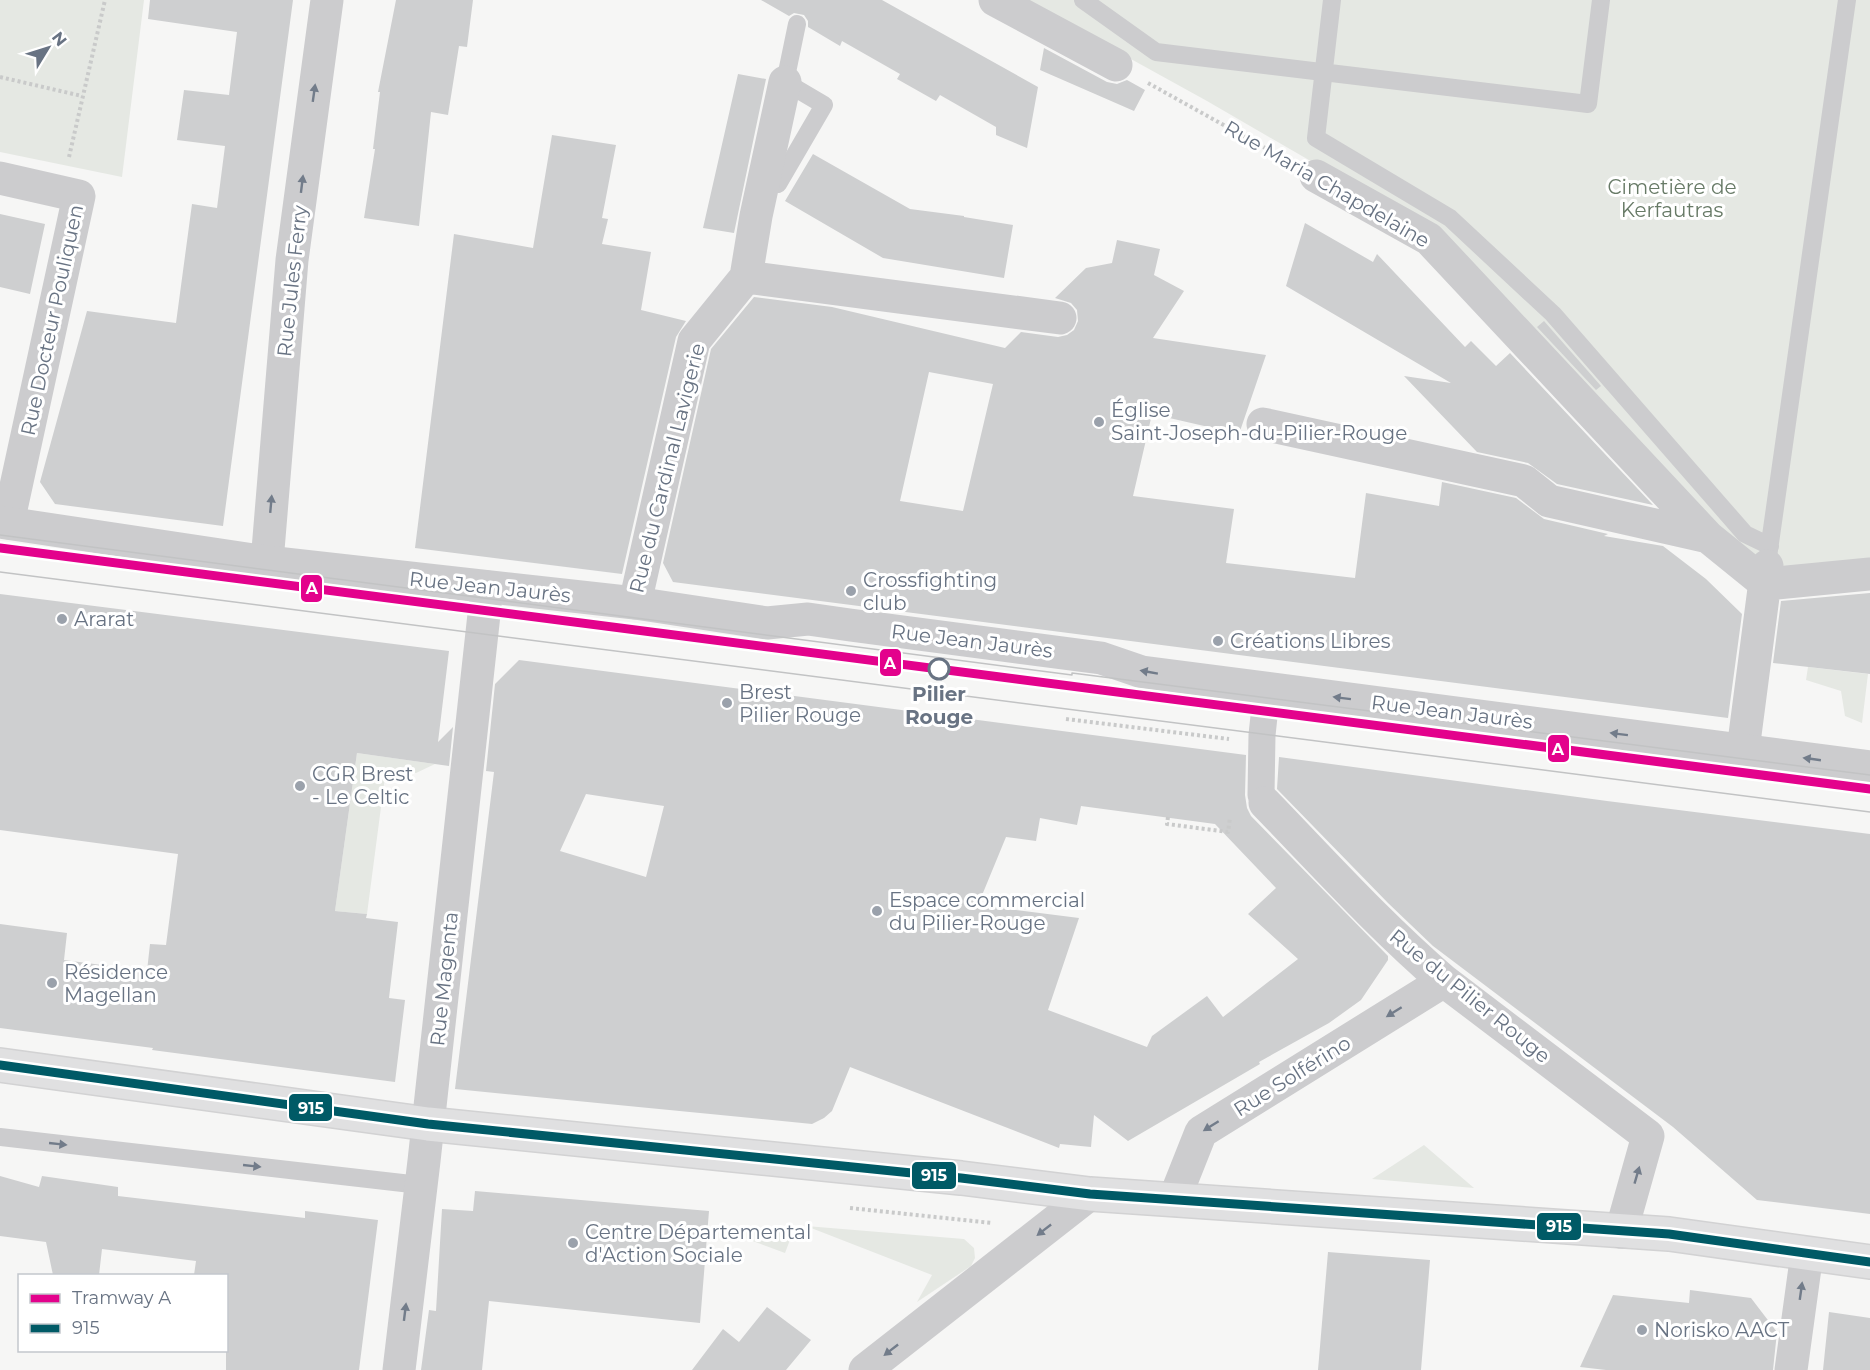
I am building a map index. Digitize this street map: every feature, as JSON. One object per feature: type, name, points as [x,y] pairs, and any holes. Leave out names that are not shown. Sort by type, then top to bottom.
[{"type":"main road","points":[[0,1065],[428,1124],[961,1178],[1090,1194],[1669,1234],[1870,1262]]},
{"type":"street","name":"Rue Jules Ferry","points":[[267,562],[292,260],[327,0]]},
{"type":"street","points":[[995,0],[1116,65]]},
{"type":"street","name":"Rue du Cardinal Lavigerie","points":[[635,603],[694,341],[746,277],[756,216],[785,82]]},
{"type":"street","name":"Rue Maria Chapdelaine","points":[[1316,176],[1429,239],[1708,537]]},
{"type":"street","name":"Rue Docteur Pouliquen","points":[[0,178],[79,196],[4,523]]},
{"type":"street","points":[[746,277],[1060,318]]},
{"type":"street","name":"Rue Maria Chapdelaine","points":[[1263,424],[1524,480],[1549,501],[1708,537],[1768,565]]},
{"type":"street","name":"Rue Jean Jaurès","points":[[4,523],[267,562],[635,603],[767,623],[808,620],[1091,656],[1142,672],[1870,767]]},
{"type":"street","points":[[1743,750],[1768,565],[1870,574]]},
{"type":"street","name":"Rue Magenta","points":[[399,1370],[487,587]]},
{"type":"street","name":"Rue du Pilier Rouge","points":[[1268,688],[1262,742],[1261,795],[1265,803],[1392,935],[1444,981],[1648,1136],[1621,1232]]},
{"type":"street","name":"Rue Solférino","points":[[1174,1200],[1201,1132],[1444,981]]},
{"type":"street","points":[[865,1370],[1090,1194]]},
{"type":"street","points":[[1791,1370],[1807,1253]]},
{"type":"lane","points":[[1083,0],[1156,52],[1588,104],[1601,0]]},
{"type":"lane","points":[[1332,0],[1316,138],[1449,218],[1553,314],[1745,534],[1768,565]]},
{"type":"lane","points":[[1768,565],[1847,0]]},
{"type":"lane","points":[[778,184],[824,105],[785,82],[797,24]]},
{"type":"lane","points":[[0,1137],[420,1185]]},
{"type":"path","points":[[62,191],[105,0]]},
{"type":"path","name":"Rue Maria Chapdelaine","points":[[1116,65],[1316,176]]},
{"type":"path","points":[[0,77],[82,96]]},
{"type":"path","points":[[1066,719],[1262,742]]},
{"type":"path","points":[[1168,817],[1167,824],[1228,832],[1230,813]]},
{"type":"green space","points":[[0,0],[144,0],[122,177],[0,152]]},
{"type":"green space","name":"Cimetière de Kerfautras","points":[[1024,0],[1870,0],[1870,562],[1781,570],[1753,562],[1435,233],[1207,101]]},
{"type":"green space","points":[[1808,667],[1868,674],[1862,723],[1845,716],[1841,691],[1806,680]]},
{"type":"green space","points":[[357,753],[435,764],[416,773],[386,769],[367,914],[335,911]]},
{"type":"green space","points":[[1424,1145],[1474,1188],[1372,1179]]},
{"type":"green space","points":[[806,1226],[964,1239],[974,1248],[975,1258],[971,1266],[917,1302],[932,1275]]},
{"type":"green space","points":[[721,1229],[793,1232],[785,1253]]},
{"type":"building","points":[[150,0],[293,0],[223,526],[55,504],[40,482],[87,311],[176,323],[192,204],[217,208],[225,146],[177,140],[184,90],[229,95],[237,32],[148,19]]},
{"type":"building","points":[[396,0],[473,0],[467,47],[459,46],[448,115],[431,112],[419,226],[364,218],[375,149],[373,149],[380,92],[378,92]]},
{"type":"building","points":[[761,0],[882,0],[1038,87],[1027,148],[996,135],[996,127],[940,95],[936,101],[897,79],[900,74],[842,41],[840,46],[808,27],[808,21],[804,15],[794,13],[789,16]]},
{"type":"building","points":[[1044,48],[1107,82],[1117,84],[1127,80],[1145,90],[1134,111],[1040,70]]},
{"type":"building","points":[[738,74],[766,79],[734,233],[703,228]]},
{"type":"building","points":[[552,135],[616,145],[602,218],[608,219],[602,244],[651,252],[641,310],[686,321],[676,337],[622,574],[415,548],[454,234],[533,248]]},
{"type":"building","points":[[813,154],[910,209],[1013,225],[1004,278],[883,258],[785,201]]},
{"type":"building","points":[[0,214],[45,224],[30,294],[0,287]]},
{"type":"building","points":[[1305,223],[1373,262],[1377,254],[1465,347],[1471,341],[1496,366],[1510,353],[1653,505],[1557,484],[1528,463],[1477,452],[1404,376],[1451,383],[1286,286]]},
{"type":"building","points":[[1117,240],[1160,249],[1154,275],[1184,291],[1153,338],[1266,355],[1239,434],[1152,414],[1133,496],[1234,509],[1226,563],[1355,578],[1366,493],[1439,506],[1442,482],[1516,498],[1544,519],[1608,534],[1604,536],[1663,546],[1706,579],[1742,614],[1728,718],[673,582],[663,563],[711,349],[754,297],[832,307],[1005,348],[1021,332],[1058,337],[1074,330],[1078,321],[1077,310],[1071,303],[1055,298],[1086,268],[1112,263]],"holes":[[[929,372],[993,384],[963,511],[900,501]]]},
{"type":"building","points":[[1544,321],[1601,386],[1596,390],[1537,327]]},
{"type":"building","points":[[1870,593],[1870,674],[1773,663],[1781,601]]},
{"type":"building","points":[[0,594],[449,651],[438,742],[453,727],[449,766],[357,753],[335,911],[367,914],[366,918],[398,922],[389,998],[405,1000],[395,1082],[0,1028],[0,924],[67,933],[64,960],[147,971],[150,944],[166,945],[178,854],[0,830]]},
{"type":"building","points":[[519,660],[1246,755],[1245,795],[1251,816],[1388,956],[1388,960],[1361,1000],[1329,1023],[1259,1062],[1260,1064],[1128,1141],[1094,1115],[1091,1147],[1060,1144],[1059,1148],[850,1067],[832,1111],[812,1124],[455,1089],[494,772],[486,771],[495,684]],"holes":[[[586,794],[664,806],[646,877],[560,851]],[[1081,806],[1215,824],[1276,888],[1248,914],[1298,959],[1223,1017],[1207,996],[1152,1036],[1147,1047],[1048,1010],[1079,918],[978,905],[1006,837],[1036,841],[1040,818],[1077,825]]]},
{"type":"building","points":[[1279,757],[1870,834],[1870,1214],[1757,1200],[1673,1127],[1433,946],[1277,789]]},
{"type":"building","points":[[0,1176],[39,1187],[42,1176],[118,1187],[118,1196],[305,1218],[305,1211],[378,1220],[359,1370],[226,1370],[228,1274],[194,1274],[196,1261],[102,1249],[99,1274],[53,1274],[46,1242],[0,1236]]},
{"type":"building","name":"Centre Départemental d'Action Sociale","points":[[475,1191],[709,1211],[700,1323],[489,1301],[482,1370],[421,1370],[429,1310],[436,1311],[442,1209],[473,1211]]},
{"type":"building","points":[[1328,1252],[1430,1260],[1421,1370],[1318,1370]]},
{"type":"building","points":[[1690,1290],[1751,1298],[1777,1332],[1773,1370],[1606,1370],[1580,1367],[1613,1295],[1689,1303]]},
{"type":"building","points":[[767,1307],[811,1340],[786,1370],[692,1370],[723,1329],[739,1342]]},
{"type":"building","points":[[1829,1312],[1870,1318],[1870,1370],[1823,1370]]},
{"type":"tram line","points":[[0,535],[1072,675],[1072,673],[1870,775]]},
{"type":"tram line","name":"A","points":[[0,548],[1870,789]]},
{"type":"tram line","points":[[0,572],[1870,812]]},
{"type":"transit line","name":"915","points":[[0,1065],[428,1124],[961,1178],[1090,1194],[1669,1234],[1870,1262]]},
{"type":"place","name":"Église Saint-Joseph-du-Pilier-Rouge","points":[[1099,422]]},
{"type":"place","name":"Crossfighting club","points":[[851,591]]},
{"type":"place","name":"Ararat","points":[[62,619]]},
{"type":"place","name":"Créations Libres","points":[[1218,641]]},
{"type":"place","name":"Pilier Rouge","points":[[939,669]]},
{"type":"place","name":"Brest Pilier Rouge","points":[[727,703]]},
{"type":"place","name":"CGR Brest - Le Celtic","points":[[300,786]]},
{"type":"place","name":"Espace commercial du Pilier-Rouge","points":[[877,911]]},
{"type":"place","name":"Résidence Magellan","points":[[52,983]]},
{"type":"place","name":"Centre Départemental d'Action Sociale","points":[[573,1243]]},
{"type":"place","name":"Norisko AACT","points":[[1642,1330]]}]
